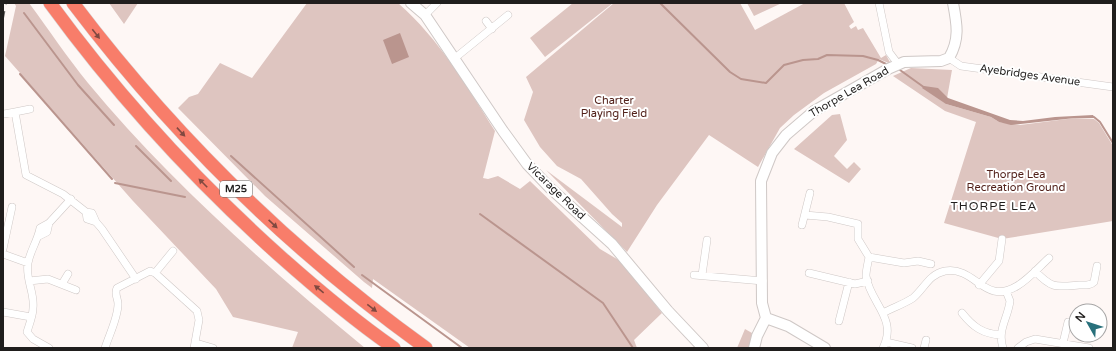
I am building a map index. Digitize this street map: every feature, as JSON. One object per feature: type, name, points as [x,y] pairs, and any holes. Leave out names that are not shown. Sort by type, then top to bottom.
[{"type":"highway","name":"M25","points":[[50,3],[81,47],[121,95],[180,160],[231,211],[308,280],[394,348]]},
{"type":"highway","name":"M25","points":[[73,3],[150,99],[222,176],[312,259],[372,308],[426,348]]},
{"type":"main road","name":"Vicarage Road","points":[[411,3],[425,16],[455,58],[503,132],[527,164],[550,188],[612,244],[677,322],[702,348]]},
{"type":"main road","points":[[949,58],[957,42],[958,33],[953,3]]},
{"type":"main road","name":"Thorpe Lea Road","points":[[766,318],[762,303],[763,281],[760,202],[762,181],[772,153],[786,135],[814,111],[898,64],[910,61],[941,61],[949,58]]},
{"type":"main road","points":[[754,348],[766,318],[788,326],[825,348]]},
{"type":"street","points":[[425,16],[437,3]]},
{"type":"street","points":[[879,3],[889,52],[898,64]]},
{"type":"street","points":[[455,58],[508,16]]},
{"type":"street","points":[[486,22],[492,29]]},
{"type":"street","name":"Ayebridges Avenue","points":[[949,58],[961,66],[1113,87]]},
{"type":"street","points":[[4,114],[30,109]]},
{"type":"street","points":[[15,112],[26,175],[71,199],[86,212],[87,219],[96,222],[109,238],[136,279]]},
{"type":"street","points":[[802,225],[810,193]]},
{"type":"street","points":[[49,348],[28,335],[34,308],[29,281],[28,263],[33,246],[39,236],[47,232],[49,223],[71,199]]},
{"type":"street","points":[[3,249],[6,221],[12,207]]},
{"type":"street","points":[[805,215],[828,217],[858,224],[858,240],[869,257],[866,271],[868,281],[886,320],[888,329],[884,345],[912,348]]},
{"type":"street","points":[[979,285],[999,261],[1002,239]]},
{"type":"street","points":[[702,275],[707,240]]},
{"type":"street","points":[[155,273],[173,252]]},
{"type":"street","points":[[3,254],[28,263]]},
{"type":"street","points":[[869,257],[904,263],[918,261],[931,264]]},
{"type":"street","points":[[882,313],[914,297],[934,275],[942,272],[958,271],[969,276],[979,285],[990,291],[1006,291],[1018,286],[1049,258]]},
{"type":"street","points":[[1035,271],[1047,284],[1054,287],[1066,287],[1092,284],[1096,278],[1096,266]]},
{"type":"street","points":[[105,348],[117,310],[118,303],[116,291],[120,285],[136,279],[150,271],[188,297],[197,311],[199,320],[195,346],[213,348]]},
{"type":"street","points":[[809,273],[855,284],[868,281]]},
{"type":"street","points":[[62,284],[68,274]]},
{"type":"street","points":[[694,275],[763,281]]},
{"type":"street","points":[[29,281],[48,279],[76,290]]},
{"type":"street","points":[[839,321],[849,282]]},
{"type":"street","points":[[1092,284],[1098,290]]},
{"type":"street","points":[[1003,348],[1000,335],[1010,301],[1006,291]]},
{"type":"street","points":[[3,312],[31,317]]},
{"type":"street","points":[[962,313],[976,328],[989,334],[1000,335]]},
{"type":"street","points":[[1063,343],[1068,322]]},
{"type":"street","points":[[1018,348],[1026,342],[1035,339],[1089,348]]},
{"type":"street","points":[[924,348],[926,340]]},
{"type":"green space","points":[[14,3],[29,3],[88,83],[152,155],[186,189],[256,255],[365,348],[292,348],[298,332],[233,317],[216,289],[133,201],[5,56],[16,6]]},
{"type":"green space","points":[[109,3],[138,3],[124,24]]},
{"type":"green space","points":[[307,3],[398,3],[413,17],[440,48],[474,97],[495,131],[483,178],[488,179],[498,176],[520,189],[530,181],[600,249],[622,262],[662,313],[634,340],[637,348],[470,348],[373,279],[372,288],[364,282],[265,196],[178,108],[189,97],[198,94],[220,63],[252,78]]},
{"type":"green space","points":[[573,3],[613,3],[545,57],[530,38]]},
{"type":"green space","name":"Charter Playing Field","points":[[614,3],[740,3],[755,30],[805,3],[844,3],[854,22],[849,26],[851,29],[856,26],[858,30],[863,28],[881,58],[886,55],[891,64],[879,59],[876,64],[824,93],[794,115],[780,128],[758,167],[709,135],[657,205],[627,252],[546,170],[622,227],[622,223],[581,179],[557,166],[540,147],[524,120],[533,92],[526,77]]},
{"type":"green space","points":[[747,3],[782,3],[754,16]]},
{"type":"green space","name":"Thorpe Lea Recreation Ground","points":[[911,68],[952,70],[946,104],[991,117],[999,122],[1020,125],[1075,118],[1094,119],[1099,123],[1113,146],[1113,221],[1002,239],[944,223],[976,122],[945,111],[893,76]]},
{"type":"green space","points":[[840,114],[847,140],[834,156],[847,169],[854,162],[861,169],[849,183],[794,149],[832,115]]},
{"type":"green space","points":[[745,329],[752,333],[749,348],[737,348]]},
{"type":"shaded area","points":[[400,33],[409,57],[392,64],[383,40]]},
{"type":"shaded area","points":[[924,86],[938,88],[948,98],[1010,120],[1023,121],[1055,117],[1093,115],[1095,118],[1075,118],[1011,125],[999,122],[991,117],[946,104],[922,88]]},
{"type":"waterway","points":[[660,3],[730,72],[741,79],[766,83],[784,65],[803,60],[818,59],[827,55],[863,56],[878,60],[888,65]]},
{"type":"waterway","points":[[24,13],[78,85],[114,125]]},
{"type":"waterway","points":[[900,70],[925,88]]},
{"type":"waterway","points":[[20,74],[112,179]]},
{"type":"waterway","points":[[1094,117],[1100,122],[1113,143]]},
{"type":"waterway","points":[[136,146],[171,181]]},
{"type":"waterway","points":[[231,156],[354,267]]},
{"type":"waterway","points":[[115,183],[185,197]]},
{"type":"waterway","points":[[480,214],[603,303],[633,348]]},
{"type":"waterway","points":[[362,275],[462,348]]},
{"type":"railway","points":[[3,18],[6,3]]},
{"type":"district","name":"THORPE LEA","points":[[994,206]]}]
